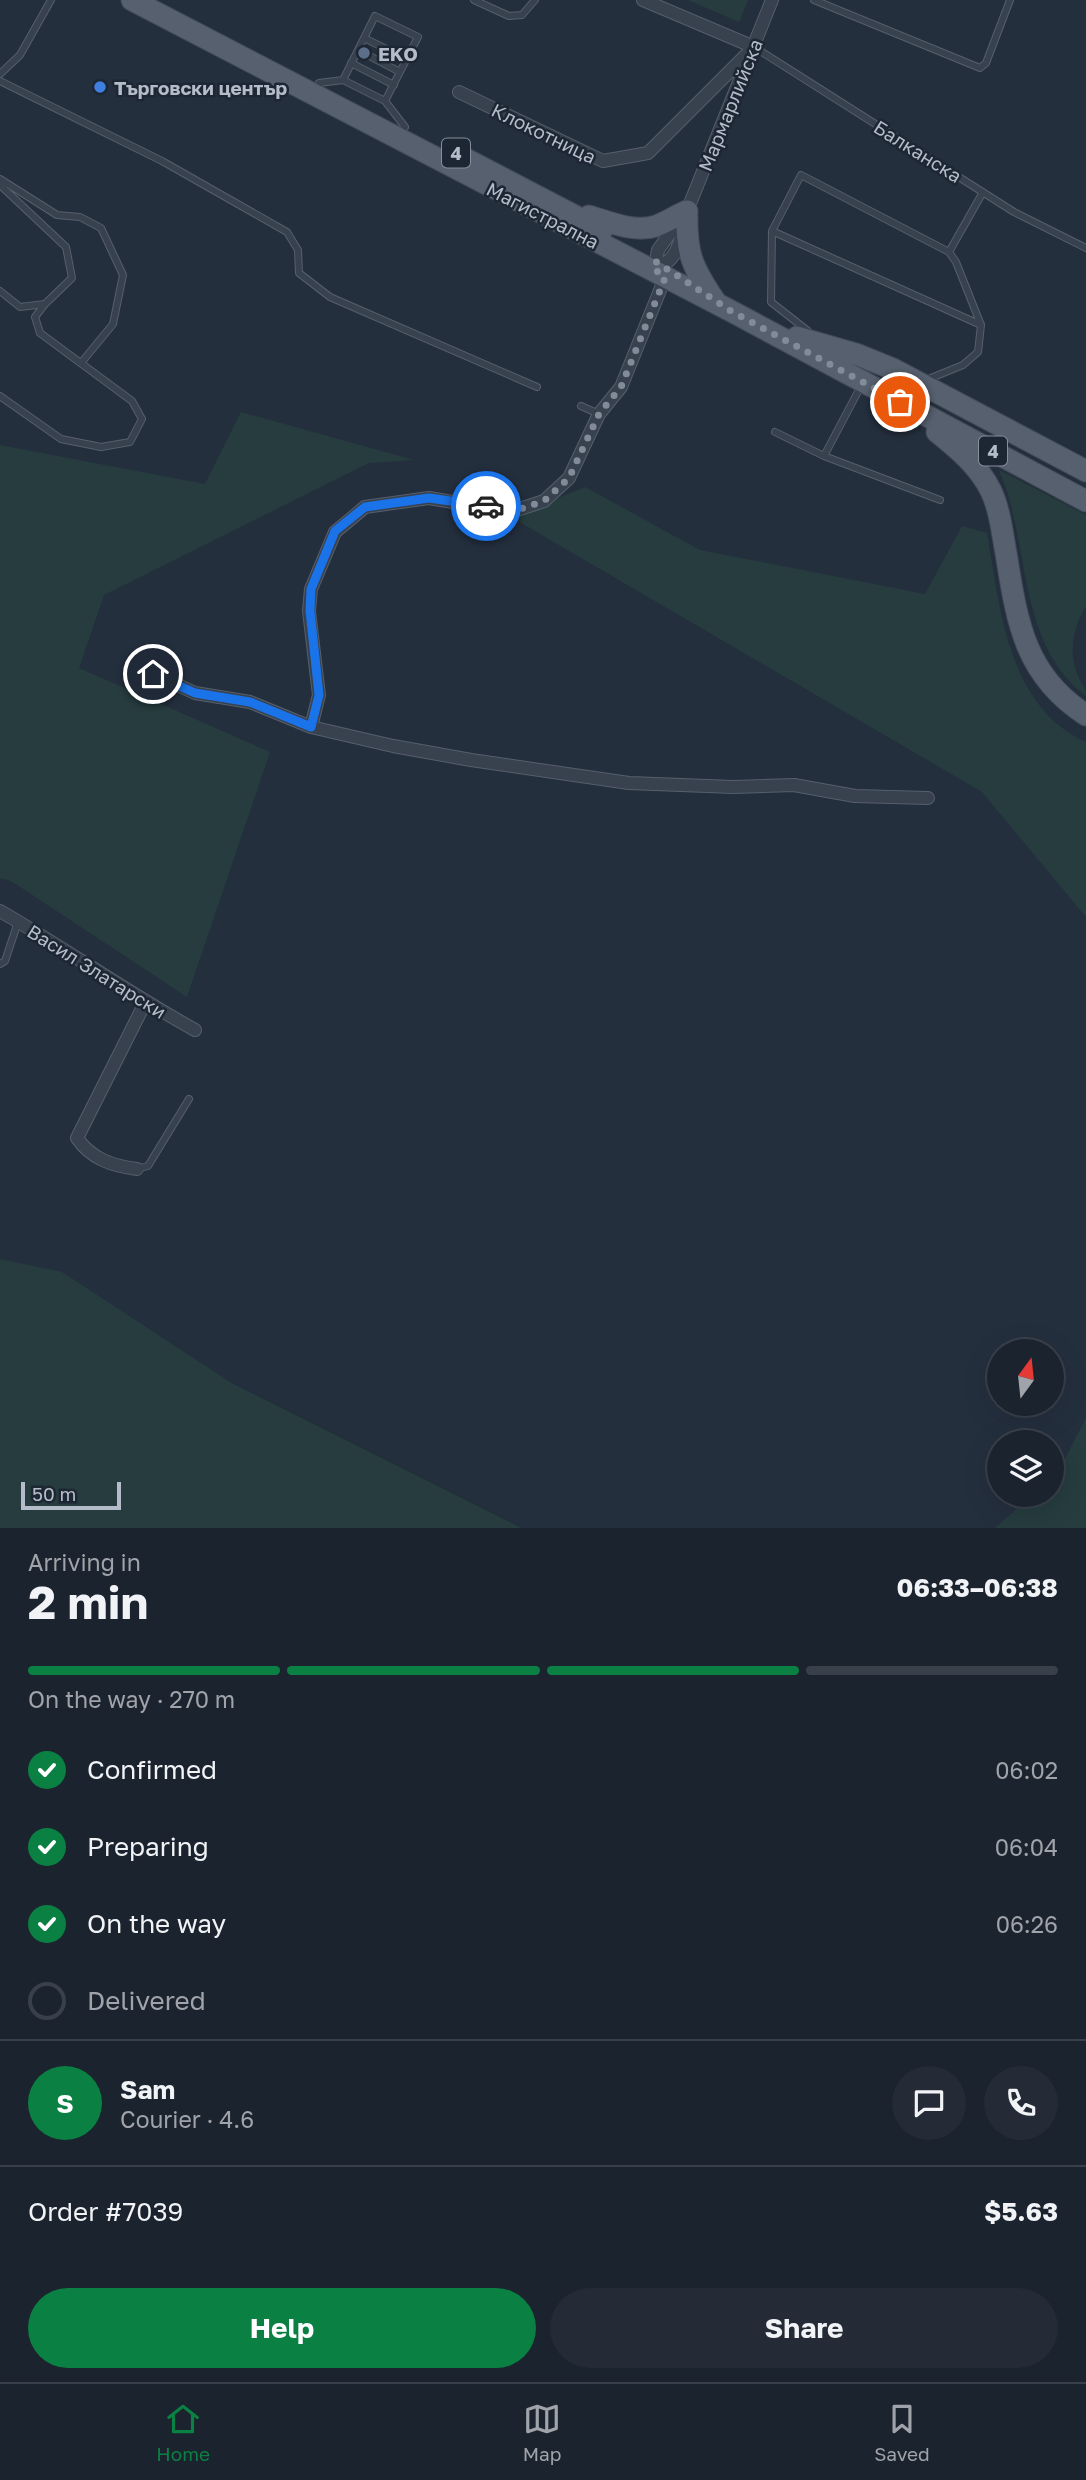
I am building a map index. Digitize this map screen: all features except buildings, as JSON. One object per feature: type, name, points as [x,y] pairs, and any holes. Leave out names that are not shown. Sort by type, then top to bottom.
[{"type":"main road","name":"Магистрална","points":[[132,0],[657,269],[1086,501]]},
{"type":"main road","name":"Магистрална","points":[[160,0],[567,210],[657,269]]},
{"type":"main road","points":[[567,210],[630,227],[655,226],[687,211],[686,242],[695,270],[723,306]]},
{"type":"main road","points":[[764,328],[856,354],[920,382],[1086,471]]},
{"type":"main road","points":[[900,402],[952,443],[974,465],[991,490],[1000,516],[1015,611],[1024,643],[1044,676],[1070,705],[1086,715]]},
{"type":"street","points":[[643,0],[754,47]]},
{"type":"street","name":"Мармарлийска","points":[[311,727],[319,695],[310,611],[311,589],[335,531],[365,507],[429,498],[511,512],[544,501],[569,478],[599,414],[621,387],[664,239],[687,211],[772,0]]},
{"type":"street","name":"Клокотница","points":[[459,92],[603,161],[648,153],[754,47]]},
{"type":"street","points":[[132,664],[195,693],[250,702],[311,727],[445,756],[629,783],[733,787],[793,785],[855,796],[928,798]]},
{"type":"street","name":"Васил Златарски","points":[[0,911],[61,946],[145,1003],[195,1030]]},
{"type":"street","points":[[137,1169],[115,1166],[85,1150],[77,1138],[145,1003]]},
{"type":"lane","points":[[0,74],[20,55],[51,0]]},
{"type":"lane","points":[[474,0],[509,16],[522,15],[535,0]]},
{"type":"lane","points":[[814,0],[980,68],[986,63],[1010,0]]},
{"type":"lane","points":[[343,80],[375,16],[418,37],[385,101]]},
{"type":"lane","points":[[364,38],[407,59]]},
{"type":"lane","name":"Балканска","points":[[754,47],[1014,212],[1086,248]]},
{"type":"lane","points":[[358,50],[400,72]]},
{"type":"lane","points":[[351,63],[394,85]]},
{"type":"lane","points":[[319,83],[343,80],[385,101],[405,127]]},
{"type":"lane","points":[[0,82],[162,162],[287,232],[298,250],[299,273],[330,297],[537,387]]},
{"type":"lane","points":[[825,345],[771,302],[772,232],[801,175],[949,252],[956,262],[981,325],[978,352],[963,365],[920,382]]},
{"type":"lane","points":[[0,179],[57,215],[80,217],[101,228],[123,275],[113,324],[81,363]]},
{"type":"lane","points":[[0,185],[66,247],[72,278],[35,317],[40,333],[132,401],[142,419],[130,442],[101,447],[61,439],[0,396]]},
{"type":"lane","points":[[949,252],[983,192]]},
{"type":"lane","points":[[772,232],[981,325]]},
{"type":"lane","points":[[0,291],[20,307],[45,304]]},
{"type":"lane","points":[[824,456],[863,382]]},
{"type":"lane","points":[[581,406],[599,414]]},
{"type":"lane","points":[[775,432],[824,456],[940,500]]},
{"type":"lane","points":[[0,964],[5,961],[18,921]]},
{"type":"lane","points":[[137,1169],[148,1166],[189,1099]]},
{"type":"green space","points":[[688,0],[748,0],[739,22]]},
{"type":"green space","points":[[241,412],[414,460],[369,463],[104,595],[79,668],[270,752],[187,997],[11,881],[0,878],[0,445],[205,484]]},
{"type":"green space","points":[[999,470],[1086,515],[1086,606],[1075,631],[1073,658],[1086,696],[1063,674],[1047,649],[1036,620],[1009,498]]},
{"type":"green space","points":[[585,487],[700,550],[925,594],[962,526],[987,533],[1003,622],[1023,680],[1039,705],[1060,726],[1086,742],[1086,917],[982,792],[511,517]]},
{"type":"green space","points":[[0,1259],[62,1272],[233,1384],[521,1528],[0,1528]]},
{"type":"green space","points":[[1086,1418],[1086,1528],[995,1528],[1019,1507],[1064,1507],[1064,1460]]},
{"type":"way so far","points":[[486,506],[511,512],[544,501],[569,478],[599,414],[621,387],[665,278],[655,267],[655,261],[731,311],[900,402]]},
{"type":"place","name":"EKO","points":[[364,53]]},
{"type":"place","name":"Търговски център","points":[[100,87]]},
{"type":"route","points":[[153,674],[195,693],[250,702],[311,727],[319,695],[310,611],[311,589],[335,531],[365,507],[429,498],[486,506]]}]
